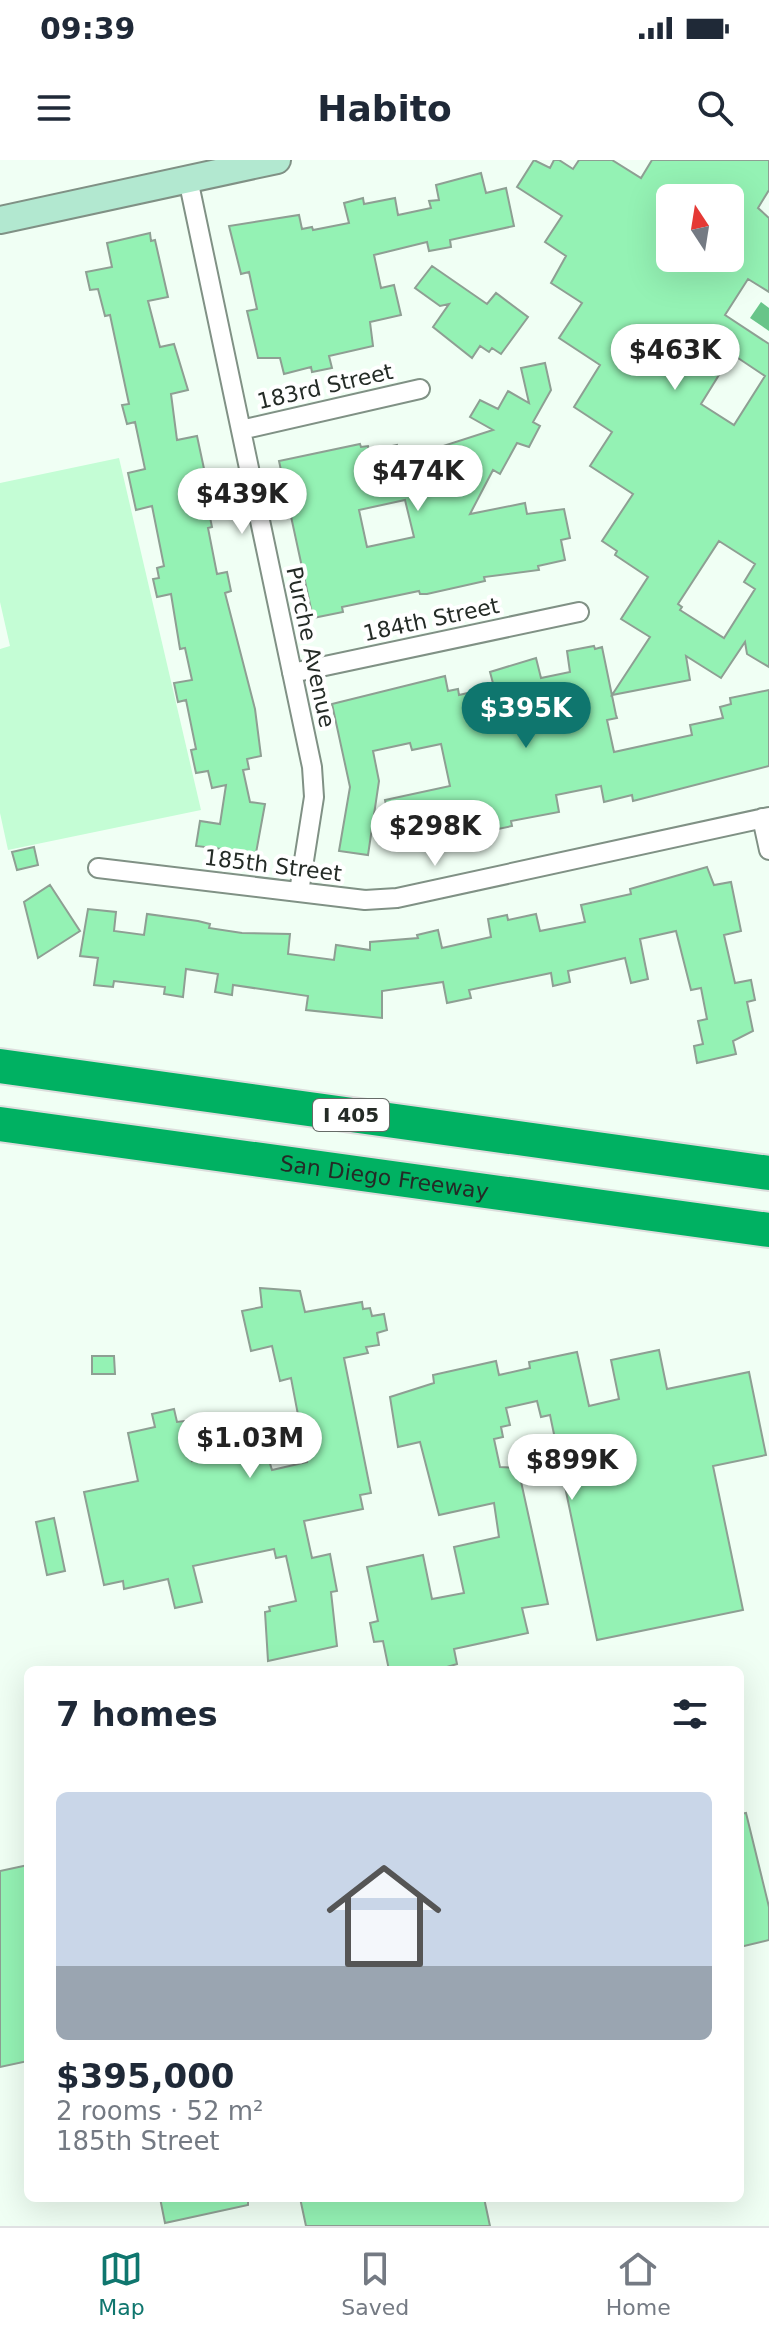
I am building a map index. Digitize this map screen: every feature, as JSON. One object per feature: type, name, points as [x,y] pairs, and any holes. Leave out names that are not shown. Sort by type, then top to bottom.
[{"type":"highway","name":"I 405","points":[[0,1066],[769,1173]]},
{"type":"highway","points":[[0,1089],[769,1193]]},
{"type":"highway","name":"San Diego Freeway","points":[[0,1124],[769,1230]]},
{"type":"highway","points":[[669,1217],[714,1200],[769,1208]]},
{"type":"main road","points":[[0,220],[277,160]]},
{"type":"street","name":"Purche Avenue","points":[[188,179],[312,767],[314,797],[299,892]]},
{"type":"street","name":"183rd Street","points":[[241,430],[420,389]]},
{"type":"street","name":"184th Street","points":[[292,673],[579,612]]},
{"type":"street","name":"185th Street","points":[[98,868],[365,900],[397,898],[766,818]]},
{"type":"street","points":[[766,818],[769,850]]},
{"type":"shaded area","points":[[761,302],[769,308],[769,331],[750,318]]},
{"type":"shaded area","points":[[119,458],[201,810],[8,850],[0,813],[0,649],[10,646],[0,602],[0,483]]},
{"type":"building","points":[[534,160],[550,168],[554,160],[559,160],[573,169],[579,160],[612,160],[641,178],[652,160],[769,160],[769,190],[758,208],[769,218],[769,292],[748,279],[725,315],[769,344],[769,667],[747,654],[745,642],[721,678],[686,656],[690,680],[612,695],[650,637],[621,619],[648,577],[615,555],[617,551],[602,541],[633,494],[590,466],[612,432],[574,407],[600,365],[559,338],[582,303],[551,283],[566,256],[545,242],[562,216],[517,187]],"holes":[[[732,354],[765,376],[734,425],[701,404]],[[719,541],[755,564],[744,582],[755,589],[724,638],[680,610],[682,607],[678,604]]]},
{"type":"building","points":[[481,173],[486,193],[506,188],[514,226],[450,240],[451,247],[429,251],[427,242],[374,255],[381,288],[394,285],[401,315],[370,322],[373,346],[329,356],[332,368],[312,372],[311,367],[284,374],[280,358],[258,358],[247,311],[257,309],[249,272],[241,274],[229,226],[299,215],[302,229],[349,223],[344,203],[363,198],[364,204],[395,198],[398,215],[431,208],[429,201],[439,200],[436,185]]},
{"type":"building","points":[[150,233],[151,241],[155,240],[168,297],[148,301],[160,347],[174,344],[188,390],[171,394],[177,440],[197,436],[209,492],[205,493],[212,527],[208,528],[217,574],[227,572],[231,591],[225,593],[255,709],[261,756],[247,759],[249,769],[243,770],[250,802],[265,804],[256,853],[196,846],[200,821],[220,824],[226,785],[212,788],[208,771],[196,773],[191,750],[196,749],[186,700],[178,702],[174,683],[192,680],[185,648],[180,649],[171,594],[157,597],[153,579],[159,578],[157,568],[164,566],[152,506],[136,510],[128,473],[145,469],[135,422],[127,424],[122,405],[129,404],[110,315],[105,316],[98,289],[90,290],[86,272],[112,267],[107,243]]},
{"type":"building","points":[[432,266],[487,304],[496,293],[528,317],[501,354],[492,348],[489,352],[480,346],[472,358],[433,327],[449,304],[440,306],[415,288]]},
{"type":"building","points":[[545,363],[551,390],[533,422],[540,426],[529,447],[517,443],[500,474],[493,470],[470,514],[525,503],[527,514],[564,509],[570,538],[561,540],[565,560],[538,566],[539,570],[484,577],[485,581],[427,594],[420,594],[419,591],[342,607],[343,612],[313,618],[279,461],[360,444],[361,447],[368,446],[369,451],[397,445],[400,460],[493,430],[470,417],[480,400],[498,409],[508,391],[529,403],[521,368]],"holes":[[[405,500],[414,537],[367,547],[359,510]]]},
{"type":"building","points":[[594,646],[595,649],[602,647],[617,718],[607,720],[614,752],[692,735],[690,725],[723,718],[720,707],[731,704],[730,698],[769,690],[769,766],[633,801],[632,795],[604,802],[601,786],[556,795],[559,812],[511,821],[512,826],[398,850],[395,848],[385,800],[450,786],[441,744],[412,750],[410,743],[373,751],[379,781],[368,855],[339,851],[350,787],[332,704],[445,676],[448,691],[458,689],[459,695],[494,687],[490,672],[536,658],[541,678],[570,672],[567,651]]},
{"type":"building","points":[[34,847],[38,865],[17,870],[12,852]]},
{"type":"building","points":[[707,867],[714,885],[731,882],[741,931],[724,935],[735,983],[751,980],[755,1000],[747,1002],[753,1031],[733,1041],[736,1054],[697,1063],[694,1046],[703,1044],[698,1021],[707,1019],[701,988],[691,990],[676,931],[640,939],[648,979],[631,983],[625,958],[568,971],[570,982],[553,986],[551,973],[469,990],[471,998],[447,1003],[443,982],[382,991],[382,1018],[306,1010],[308,996],[233,985],[232,995],[215,992],[218,974],[186,969],[183,997],[164,994],[165,987],[114,981],[113,987],[94,985],[98,958],[80,956],[88,909],[116,912],[114,931],[144,935],[147,914],[198,921],[210,924],[209,928],[242,933],[290,934],[288,954],[334,960],[336,945],[370,950],[370,942],[418,938],[417,935],[438,930],[442,948],[491,937],[488,919],[507,915],[508,920],[536,914],[540,931],[585,922],[581,905],[631,894],[630,889]]},
{"type":"building","points":[[50,885],[80,931],[38,958],[24,902]]},
{"type":"building","points":[[260,1288],[300,1291],[305,1312],[362,1302],[363,1309],[370,1308],[372,1316],[384,1314],[387,1330],[377,1333],[379,1345],[366,1347],[368,1353],[344,1358],[371,1493],[360,1495],[363,1509],[304,1521],[312,1558],[330,1554],[337,1591],[331,1592],[337,1646],[268,1661],[265,1612],[270,1611],[269,1607],[296,1601],[286,1556],[276,1558],[274,1549],[193,1566],[202,1602],[175,1608],[168,1579],[124,1589],[123,1581],[104,1585],[84,1492],[138,1481],[128,1433],[155,1427],[152,1414],[174,1409],[177,1422],[184,1421],[192,1461],[248,1449],[246,1438],[261,1435],[272,1470],[307,1462],[291,1378],[280,1381],[272,1346],[251,1351],[242,1311],[262,1307]]},
{"type":"building","points":[[659,1350],[667,1389],[749,1372],[766,1455],[713,1466],[743,1610],[597,1640],[550,1415],[541,1417],[537,1401],[506,1408],[510,1425],[501,1427],[503,1437],[494,1439],[500,1467],[518,1468],[548,1604],[522,1608],[528,1633],[454,1649],[457,1664],[388,1666],[383,1641],[374,1642],[370,1623],[378,1621],[367,1567],[423,1555],[432,1599],[464,1593],[454,1547],[499,1537],[494,1503],[439,1515],[420,1442],[398,1447],[390,1397],[434,1383],[433,1375],[496,1361],[499,1375],[530,1368],[529,1362],[577,1352],[589,1406],[619,1399],[611,1360]]},
{"type":"building","points":[[92,1356],[114,1356],[115,1374],[92,1374]]},
{"type":"building","points":[[54,1518],[65,1571],[47,1575],[36,1522]]},
{"type":"building","points":[[744,1813],[769,1907],[769,1940],[744,1946]]},
{"type":"building","points":[[24,1866],[24,2062],[0,2067],[0,1871]]},
{"type":"building","points":[[161,2202],[248,2202],[248,2205],[165,2223]]},
{"type":"building","points":[[301,2202],[485,2202],[490,2226],[306,2226]]}]
